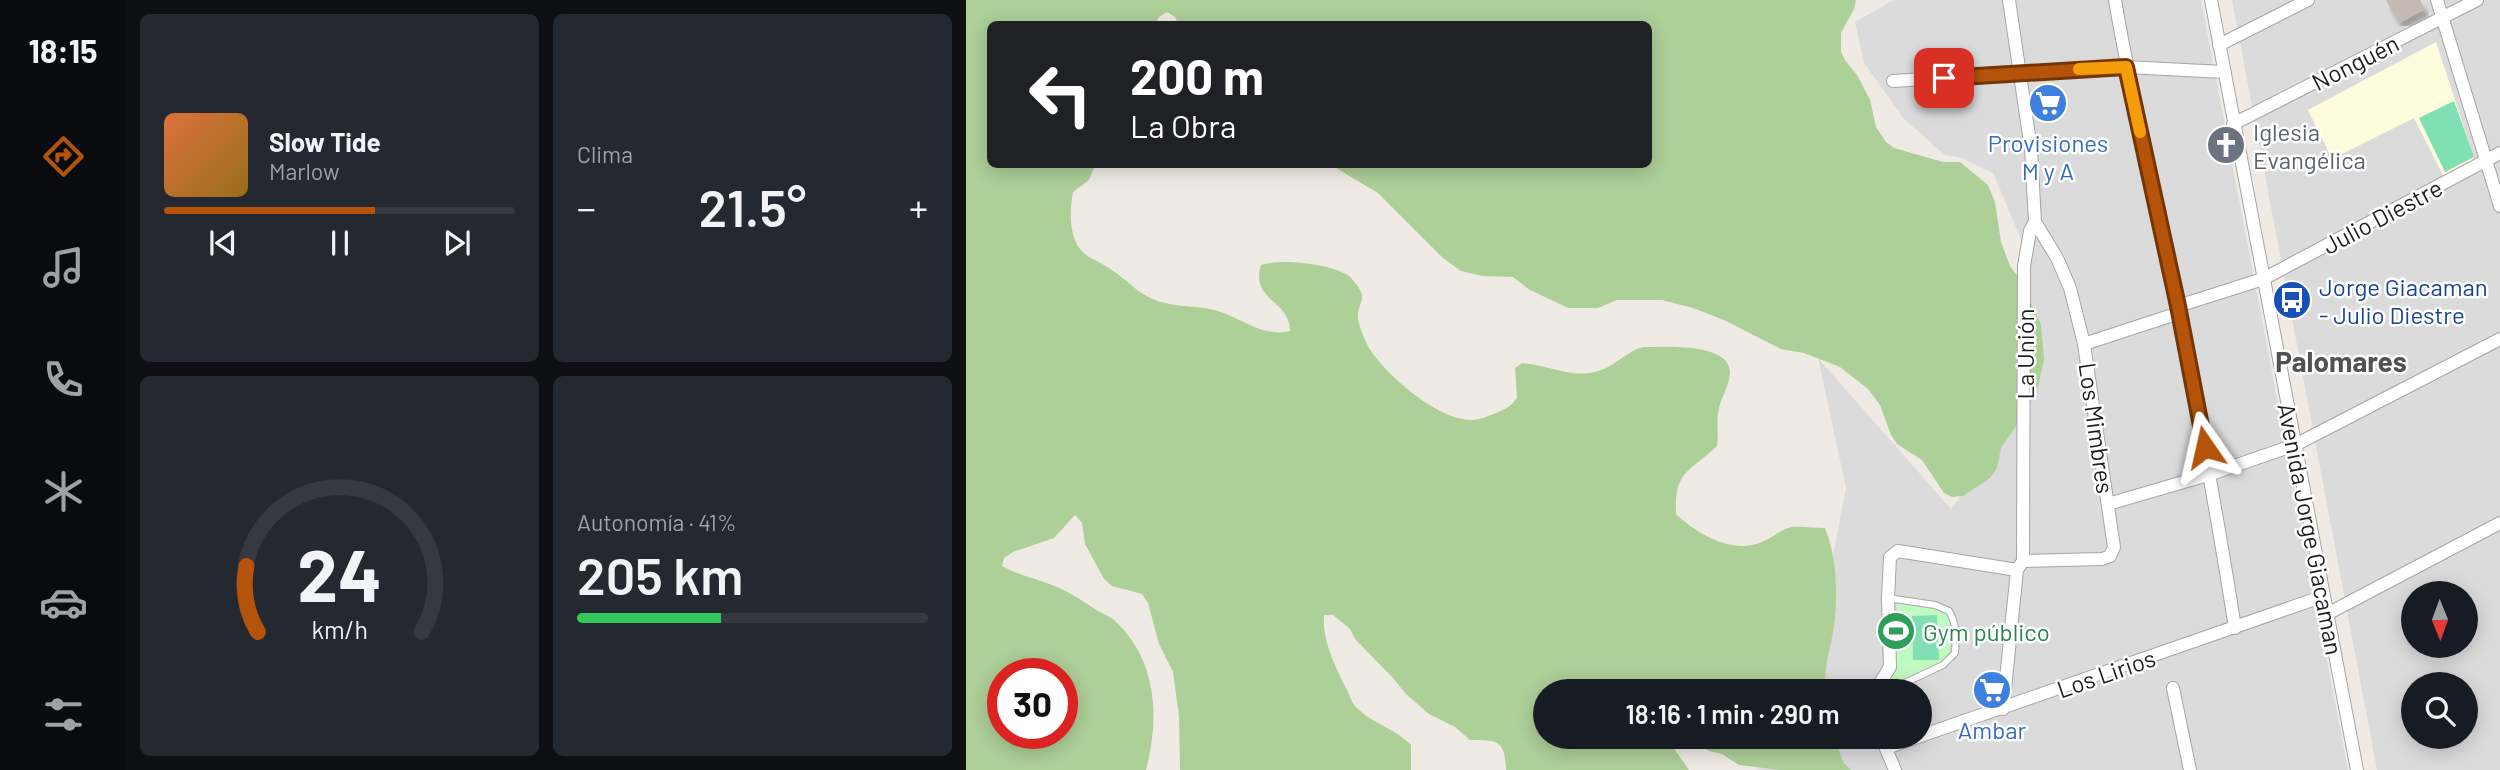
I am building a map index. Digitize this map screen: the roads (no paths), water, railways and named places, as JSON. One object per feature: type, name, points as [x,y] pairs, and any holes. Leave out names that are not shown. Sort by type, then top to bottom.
[{"type":"street","name":"La Unión","points":[[2003,709],[2020,565],[2024,266],[2030,230],[2035,222],[2031,149],[2009,0]]},
{"type":"street","points":[[2115,0],[2126,67],[2211,474],[2235,628]]},
{"type":"street","name":"Avenida Jorge Giacaman","points":[[2211,0],[2357,770]]},
{"type":"street","points":[[2219,45],[2308,0]]},
{"type":"street","points":[[2437,0],[2500,206]]},
{"type":"street","name":"Nonguén","points":[[2233,124],[2477,0]]},
{"type":"street","points":[[1893,81],[2126,67],[2224,72]]},
{"type":"street","name":"Julio Diestre","points":[[2084,345],[2263,279],[2500,153]]},
{"type":"street","name":"Los Mimbres","points":[[2020,565],[2102,559],[2110,556],[2114,547],[2084,345],[2070,288],[2057,258],[2035,222]]},
{"type":"street","points":[[2108,504],[2211,474],[2295,445],[2500,340]]},
{"type":"street","points":[[2328,614],[2500,523]]},
{"type":"street","points":[[1882,679],[1890,667],[1890,558],[1898,551],[2020,565]]},
{"type":"street","name":"Los Lirios","points":[[1932,729],[2003,709],[2324,596]]},
{"type":"street","points":[[2173,688],[2190,770]]},
{"type":"street","points":[[1887,749],[1895,770]]},
{"type":"lane","points":[[1888,598],[1949,611],[1956,632],[1955,653],[1943,665],[1913,679]]},
{"type":"place","name":"Provisiones M y A","points":[[2048,103]]},
{"type":"place","name":"Iglesia Evangélica","points":[[2226,145]]},
{"type":"place","name":"Jorge Giacaman - Julio Diestre","points":[[2292,300]]},
{"type":"place","name":"Gym público","points":[[1896,631]]},
{"type":"place","name":"Ambar","points":[[1992,690]]},
{"type":"district","name":"Palomares","points":[[2341,361]]}]
